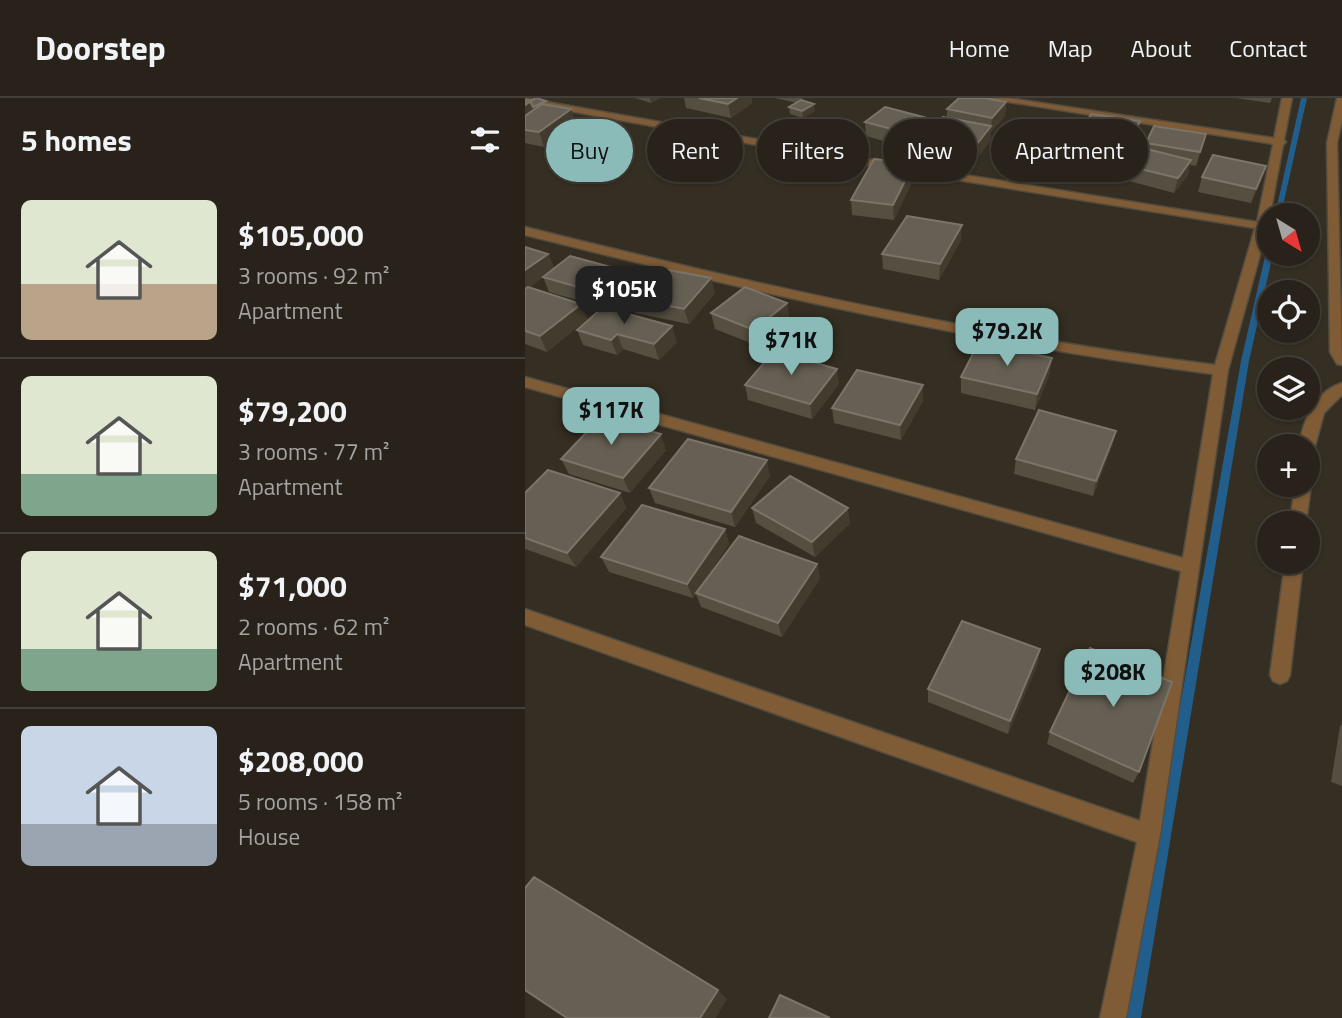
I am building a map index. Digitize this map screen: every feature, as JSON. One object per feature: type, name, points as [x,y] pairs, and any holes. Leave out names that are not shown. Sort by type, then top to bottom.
[{"type":"street","points":[[989,98],[1281,142]]},
{"type":"street","points":[[1267,203],[1281,142],[1287,98]]},
{"type":"street","points":[[1342,98],[1332,143],[1337,352],[1342,361]]},
{"type":"street","points":[[525,100],[896,167],[1257,225]]},
{"type":"street","points":[[525,231],[745,286],[922,323],[1221,370]]},
{"type":"street","points":[[1113,1018],[1149,835],[1221,370],[1257,244]]},
{"type":"street","points":[[525,382],[1190,567]]},
{"type":"street","points":[[1308,434],[1310,422],[1323,400],[1342,388]]},
{"type":"street","points":[[1280,675],[1292,574]]},
{"type":"street","points":[[525,617],[1149,835]]},
{"type":"building","points":[[536,98],[546,101],[533,107],[530,101]]},
{"type":"building","points":[[699,98],[737,98],[728,104]]},
{"type":"building","points":[[959,98],[984,98],[1006,102],[992,118],[947,109]]},
{"type":"building","points":[[801,100],[814,104],[802,111],[789,107]]},
{"type":"building","points":[[542,104],[571,109],[557,119],[546,119],[546,127],[539,132],[525,130],[525,116]]},
{"type":"building","points":[[885,107],[927,118],[883,119],[883,127],[869,123],[869,119]]},
{"type":"building","points":[[1091,114],[1126,119],[1088,119]]},
{"type":"building","points":[[977,123],[991,126],[977,144]]},
{"type":"building","points":[[1154,126],[1206,134],[1200,152],[1148,143]]},
{"type":"building","points":[[1148,149],[1191,160],[1178,178],[1148,171]]},
{"type":"building","points":[[1213,155],[1266,166],[1256,189],[1202,177]]},
{"type":"building","points":[[874,159],[883,160],[883,182],[904,182],[893,205],[851,200],[861,182],[869,182],[869,168]]},
{"type":"building","points":[[907,216],[962,225],[940,264],[882,254]]},
{"type":"building","points":[[525,247],[548,254],[525,270]]},
{"type":"building","points":[[570,256],[618,269],[592,291],[543,277]]},
{"type":"building","points":[[658,268],[711,278],[684,309],[630,298]]},
{"type":"building","points":[[528,287],[581,304],[540,336],[525,331],[525,289]]},
{"type":"building","points":[[745,287],[787,303],[754,330],[711,313]]},
{"type":"building","points":[[603,307],[672,326],[654,344],[617,334],[611,340],[577,330]]},
{"type":"building","points":[[979,342],[1052,358],[1037,394],[961,377]]},
{"type":"building","points":[[774,351],[837,369],[810,404],[745,385]]},
{"type":"building","points":[[857,370],[923,385],[900,425],[832,408]]},
{"type":"building","points":[[1039,410],[1116,431],[1096,481],[1016,459]]},
{"type":"building","points":[[601,417],[661,434],[623,478],[561,459]]},
{"type":"building","points":[[688,439],[767,460],[731,512],[649,488]]},
{"type":"building","points":[[548,470],[620,493],[567,553],[525,538],[525,493]]},
{"type":"building","points":[[790,476],[848,508],[812,542],[752,508]]},
{"type":"building","points":[[642,505],[725,529],[687,584],[601,557]]},
{"type":"building","points":[[739,536],[817,564],[778,623],[696,593]]},
{"type":"building","points":[[962,621],[1040,649],[1010,721],[928,689]]},
{"type":"building","points":[[1090,648],[1172,682],[1139,772],[1050,732]]},
{"type":"building","points":[[534,877],[718,990],[700,1018],[567,1018],[525,990],[525,888]]},
{"type":"building","points":[[780,995],[830,1018],[769,1018]]},
{"type":"waterway","points":[[1281,203],[1304,98]]},
{"type":"waterway","points":[[1133,1018],[1245,361],[1266,266]]}]
